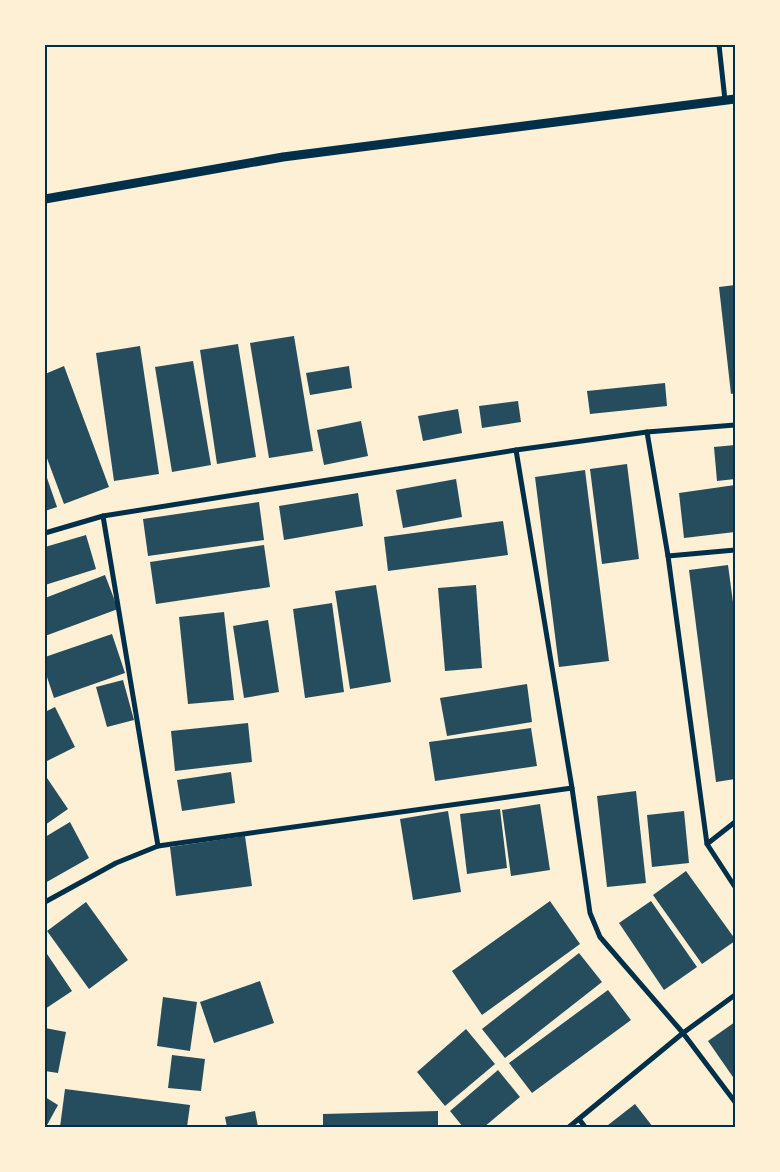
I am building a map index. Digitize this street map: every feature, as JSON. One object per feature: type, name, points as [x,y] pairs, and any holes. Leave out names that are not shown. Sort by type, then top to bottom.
[{"type":"street","points":[[719,45],[725,100]]},
{"type":"street","points":[[45,198],[283,157],[735,99]]},
{"type":"street","points":[[45,533],[103,516],[516,450],[646,432],[735,425]]},
{"type":"street","points":[[646,432],[668,556],[707,844],[735,887]]},
{"type":"street","points":[[516,450],[572,788],[590,913],[600,937],[683,1034],[735,1102]]},
{"type":"street","points":[[103,516],[158,846]]},
{"type":"street","points":[[668,556],[735,550]]},
{"type":"street","points":[[45,902],[116,862],[158,846],[572,788]]},
{"type":"street","points":[[707,844],[735,822]]},
{"type":"street","points":[[568,1127],[683,1034],[735,995]]},
{"type":"street","points":[[579,1119],[585,1127]]},
{"type":"building","points":[[735,285],[735,393],[731,394],[719,287]]},
{"type":"building","points":[[294,336],[313,451],[269,458],[250,343]]},
{"type":"building","points":[[238,344],[256,457],[217,464],[200,350]]},
{"type":"building","points":[[140,346],[159,474],[114,481],[96,353]]},
{"type":"building","points":[[193,361],[211,465],[172,472],[155,367]]},
{"type":"building","points":[[64,366],[109,487],[64,504],[45,453],[45,374]]},
{"type":"building","points":[[349,366],[352,388],[310,395],[306,373]]},
{"type":"building","points":[[665,383],[667,406],[590,414],[587,391]]},
{"type":"building","points":[[518,401],[521,422],[482,428],[479,406]]},
{"type":"building","points":[[458,409],[462,433],[423,441],[418,416]]},
{"type":"building","points":[[361,421],[368,456],[324,465],[317,430]]},
{"type":"building","points":[[735,445],[735,479],[717,481],[714,447]]},
{"type":"building","points":[[627,464],[639,559],[602,564],[590,469]]},
{"type":"building","points":[[585,470],[609,661],[559,667],[535,477]]},
{"type":"building","points":[[45,472],[57,507],[45,511]]},
{"type":"building","points":[[456,479],[462,517],[403,528],[396,490]]},
{"type":"building","points":[[735,485],[735,532],[684,538],[679,493]]},
{"type":"building","points":[[358,493],[363,526],[284,540],[279,506]]},
{"type":"building","points":[[259,502],[264,540],[148,556],[143,519]]},
{"type":"building","points":[[503,521],[508,555],[388,571],[384,537]]},
{"type":"building","points":[[86,535],[96,569],[45,585],[45,547]]},
{"type":"building","points":[[264,545],[270,587],[156,604],[150,562]]},
{"type":"building","points":[[728,565],[735,617],[735,779],[716,782],[689,570]]},
{"type":"building","points":[[105,575],[118,609],[45,636],[45,598]]},
{"type":"building","points":[[376,585],[391,682],[350,689],[335,591]]},
{"type":"building","points":[[476,585],[482,668],[445,671],[438,588]]},
{"type":"building","points":[[332,603],[344,692],[305,698],[293,609]]},
{"type":"building","points":[[224,612],[234,700],[188,704],[179,617]]},
{"type":"building","points":[[268,620],[279,692],[244,698],[233,626]]},
{"type":"building","points":[[112,634],[125,673],[54,698],[45,671],[45,657]]},
{"type":"building","points":[[123,680],[134,720],[107,727],[96,687]]},
{"type":"building","points":[[527,684],[532,722],[447,736],[440,698]]},
{"type":"building","points":[[55,707],[75,747],[45,762],[45,712]]},
{"type":"building","points":[[248,723],[252,762],[175,771],[171,731]]},
{"type":"building","points":[[531,728],[537,766],[435,781],[429,742]]},
{"type":"building","points":[[231,772],[235,803],[182,811],[177,780]]},
{"type":"building","points":[[45,775],[68,809],[45,825]]},
{"type":"building","points":[[636,791],[646,883],[607,887],[597,796]]},
{"type":"building","points":[[540,804],[550,870],[511,876],[502,810]]},
{"type":"building","points":[[500,809],[507,868],[467,874],[460,814]]},
{"type":"building","points":[[448,811],[461,892],[413,900],[400,819]]},
{"type":"building","points":[[684,811],[689,863],[652,867],[647,815]]},
{"type":"building","points":[[70,822],[89,858],[45,883],[45,837]]},
{"type":"building","points":[[245,836],[252,886],[176,896],[170,847]]},
{"type":"building","points":[[686,871],[735,939],[735,941],[702,964],[653,895]]},
{"type":"building","points":[[550,901],[580,944],[482,1015],[452,971]]},
{"type":"building","points":[[651,901],[697,967],[664,990],[619,923]]},
{"type":"building","points":[[86,902],[128,960],[89,989],[47,931]]},
{"type":"building","points":[[45,951],[72,991],[45,1009]]},
{"type":"building","points":[[579,953],[602,982],[505,1058],[482,1029]]},
{"type":"building","points":[[260,981],[274,1023],[214,1043],[200,1002]]},
{"type":"building","points":[[608,990],[631,1020],[532,1093],[509,1063]]},
{"type":"building","points":[[163,997],[197,1002],[190,1051],[157,1046]]},
{"type":"building","points":[[735,1022],[735,1080],[708,1041]]},
{"type":"building","points":[[45,1028],[66,1032],[58,1073],[45,1071]]},
{"type":"building","points":[[466,1029],[495,1064],[445,1106],[417,1072]]},
{"type":"building","points":[[172,1055],[205,1059],[201,1091],[168,1088]]},
{"type":"building","points":[[498,1070],[520,1097],[484,1127],[463,1127],[450,1111]]},
{"type":"building","points":[[65,1089],[190,1105],[187,1127],[60,1127]]},
{"type":"building","points":[[45,1097],[58,1105],[46,1127],[45,1127]]},
{"type":"building","points":[[635,1104],[653,1127],[610,1127],[608,1125]]},
{"type":"building","points":[[255,1111],[258,1127],[227,1127],[225,1117]]},
{"type":"building","points":[[438,1111],[438,1127],[323,1127],[323,1114]]}]
